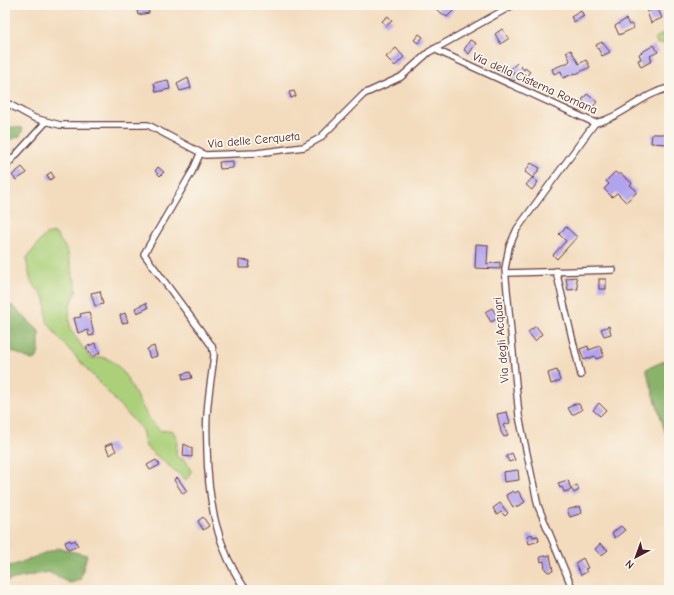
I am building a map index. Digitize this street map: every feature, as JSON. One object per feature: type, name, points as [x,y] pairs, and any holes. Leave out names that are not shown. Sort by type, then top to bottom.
[{"type":"street","name":"Via delle Cerqueta","points":[[5,102],[25,114],[46,122],[70,126],[145,125],[154,128],[200,154],[209,156],[257,153],[310,145],[323,135],[360,96],[403,76],[434,49],[513,5]]},
{"type":"street","name":"Via della Cisterna Romana","points":[[434,49],[595,123],[612,118],[645,98],[669,88]]},
{"type":"street","points":[[5,167],[46,122]]},
{"type":"street","name":"Via degli Acquari","points":[[573,590],[540,510],[525,448],[516,389],[515,359],[506,273],[508,250],[517,229],[595,123]]},
{"type":"street","points":[[200,154],[192,172],[144,254],[212,346],[214,355],[206,416],[208,476],[214,523],[230,562],[246,590]]},
{"type":"street","points":[[506,273],[613,270]]},
{"type":"street","points":[[556,271],[581,375]]},
{"type":"green space","points":[[669,29],[669,44],[657,44],[655,39]]},
{"type":"green space","points":[[11,127],[23,128],[20,136],[5,142],[5,130]]},
{"type":"green space","points":[[55,233],[67,250],[77,290],[69,309],[70,329],[91,359],[100,357],[108,359],[121,369],[146,413],[161,431],[172,430],[177,438],[176,456],[186,461],[191,471],[186,480],[146,447],[142,430],[58,337],[47,321],[45,298],[31,282],[26,259],[45,235]]},
{"type":"green space","points":[[5,302],[14,307],[39,331],[39,351],[37,358],[32,360],[9,350],[5,346]]},
{"type":"green space","points":[[669,359],[669,437],[666,435],[646,369]]},
{"type":"green space","points":[[58,548],[87,555],[80,580],[70,583],[48,572],[5,581],[5,566],[14,565]]},
{"type":"building","points":[[441,5],[447,5],[454,10],[447,17],[437,10]]},
{"type":"building","points":[[148,7],[149,13],[138,15],[137,9]]},
{"type":"building","points":[[657,7],[662,18],[651,23],[647,12]]},
{"type":"building","points":[[581,11],[584,16],[574,22],[571,17]]},
{"type":"building","points":[[388,16],[392,21],[386,26],[382,21]]},
{"type":"building","points":[[626,19],[629,25],[631,24],[634,28],[619,35],[615,26]]},
{"type":"building","points":[[502,29],[509,38],[501,44],[495,34]]},
{"type":"building","points":[[419,34],[423,37],[418,43],[414,40]]},
{"type":"building","points":[[470,40],[476,43],[469,54],[464,50]]},
{"type":"building","points":[[602,42],[610,52],[602,56],[596,45]]},
{"type":"building","points":[[654,45],[658,52],[650,56],[652,61],[641,67],[638,60],[641,59],[639,54]]},
{"type":"building","points":[[396,48],[404,57],[395,66],[386,57]]},
{"type":"building","points":[[571,50],[579,64],[586,60],[590,67],[576,74],[575,73],[563,78],[561,71],[554,74],[552,69],[569,62],[570,60],[566,52]]},
{"type":"building","points":[[517,63],[524,70],[525,68],[530,72],[526,76],[522,73],[514,81],[508,78],[514,72],[511,69]]},
{"type":"building","points":[[188,78],[191,88],[180,91],[177,84]]},
{"type":"building","points":[[168,80],[170,89],[156,92],[154,83]]},
{"type":"building","points":[[294,91],[296,96],[291,98],[289,92]]},
{"type":"building","points":[[587,94],[597,102],[592,108],[582,100]]},
{"type":"building","points":[[652,134],[667,134],[667,144],[651,143]]},
{"type":"building","points":[[233,161],[233,168],[220,169],[219,162]]},
{"type":"building","points":[[531,163],[540,168],[533,178],[525,172]]},
{"type":"building","points":[[22,167],[27,173],[16,180],[12,175]]},
{"type":"building","points":[[158,167],[164,172],[160,176],[155,171]]},
{"type":"building","points":[[51,172],[54,177],[50,180],[47,175]]},
{"type":"building","points":[[615,172],[619,175],[620,173],[632,183],[630,185],[636,190],[636,193],[626,202],[617,193],[612,197],[604,189],[609,184],[606,181]]},
{"type":"building","points":[[532,178],[538,182],[532,190],[526,185]]},
{"type":"building","points":[[566,227],[577,237],[557,259],[553,255],[566,241],[559,234]]},
{"type":"building","points":[[476,244],[488,245],[487,264],[500,262],[500,269],[475,268]]},
{"type":"building","points":[[239,260],[250,261],[249,268],[239,268]]},
{"type":"building","points":[[576,277],[578,289],[568,290],[566,278]]},
{"type":"building","points":[[599,279],[606,279],[606,289],[599,289]]},
{"type":"building","points":[[100,291],[103,304],[95,306],[91,293]]},
{"type":"building","points":[[146,303],[148,308],[137,313],[135,308]]},
{"type":"building","points":[[492,308],[498,318],[491,322],[485,312]]},
{"type":"building","points":[[89,312],[94,335],[89,336],[88,330],[78,333],[74,318],[81,317],[80,314]]},
{"type":"building","points":[[125,313],[128,322],[122,323],[120,315]]},
{"type":"building","points":[[536,326],[542,334],[535,341],[528,332]]},
{"type":"building","points":[[609,326],[611,334],[604,336],[601,329]]},
{"type":"building","points":[[95,343],[100,353],[92,357],[86,347]]},
{"type":"building","points":[[154,346],[157,356],[150,358],[147,349]]},
{"type":"building","points":[[588,346],[589,350],[600,346],[604,356],[596,359],[595,356],[584,360],[580,349]]},
{"type":"building","points":[[557,370],[560,381],[551,384],[548,373]]},
{"type":"building","points":[[190,372],[192,378],[183,380],[182,374]]},
{"type":"building","points":[[599,403],[606,410],[600,416],[593,410]]},
{"type":"building","points":[[574,404],[579,404],[582,410],[572,415],[568,408]]},
{"type":"building","points":[[507,412],[510,423],[503,425],[508,435],[504,437],[501,432],[497,414]]},
{"type":"building","points":[[112,443],[116,451],[110,455],[105,446]]},
{"type":"building","points":[[184,444],[192,448],[192,457],[183,456]]},
{"type":"building","points":[[512,453],[515,460],[509,462],[506,456]]},
{"type":"building","points":[[156,460],[160,465],[150,470],[147,465]]},
{"type":"building","points":[[518,470],[519,480],[504,482],[503,472]]},
{"type":"building","points":[[177,477],[187,491],[183,494],[174,480]]},
{"type":"building","points":[[568,480],[571,490],[564,492],[558,483]]},
{"type":"building","points":[[577,485],[579,490],[574,493],[571,488]]},
{"type":"building","points":[[513,491],[515,493],[518,491],[525,502],[517,507],[516,505],[513,507],[506,495]]},
{"type":"building","points":[[500,503],[508,513],[505,516],[501,512],[497,515],[493,508]]},
{"type":"building","points":[[580,506],[582,513],[570,517],[567,510]]},
{"type":"building","points":[[203,517],[209,526],[203,530],[198,521]]},
{"type":"building","points":[[621,526],[625,530],[615,538],[612,533]]},
{"type":"building","points":[[532,534],[533,537],[538,536],[539,541],[529,544],[527,536]]},
{"type":"building","points":[[70,540],[71,542],[75,540],[78,546],[68,550],[65,542]]},
{"type":"building","points":[[600,544],[608,550],[601,556],[595,549]]},
{"type":"building","points":[[550,555],[553,571],[548,572],[545,569],[544,561],[541,562],[540,557]]},
{"type":"building","points":[[583,558],[588,568],[585,569],[587,572],[581,575],[575,563]]}]
